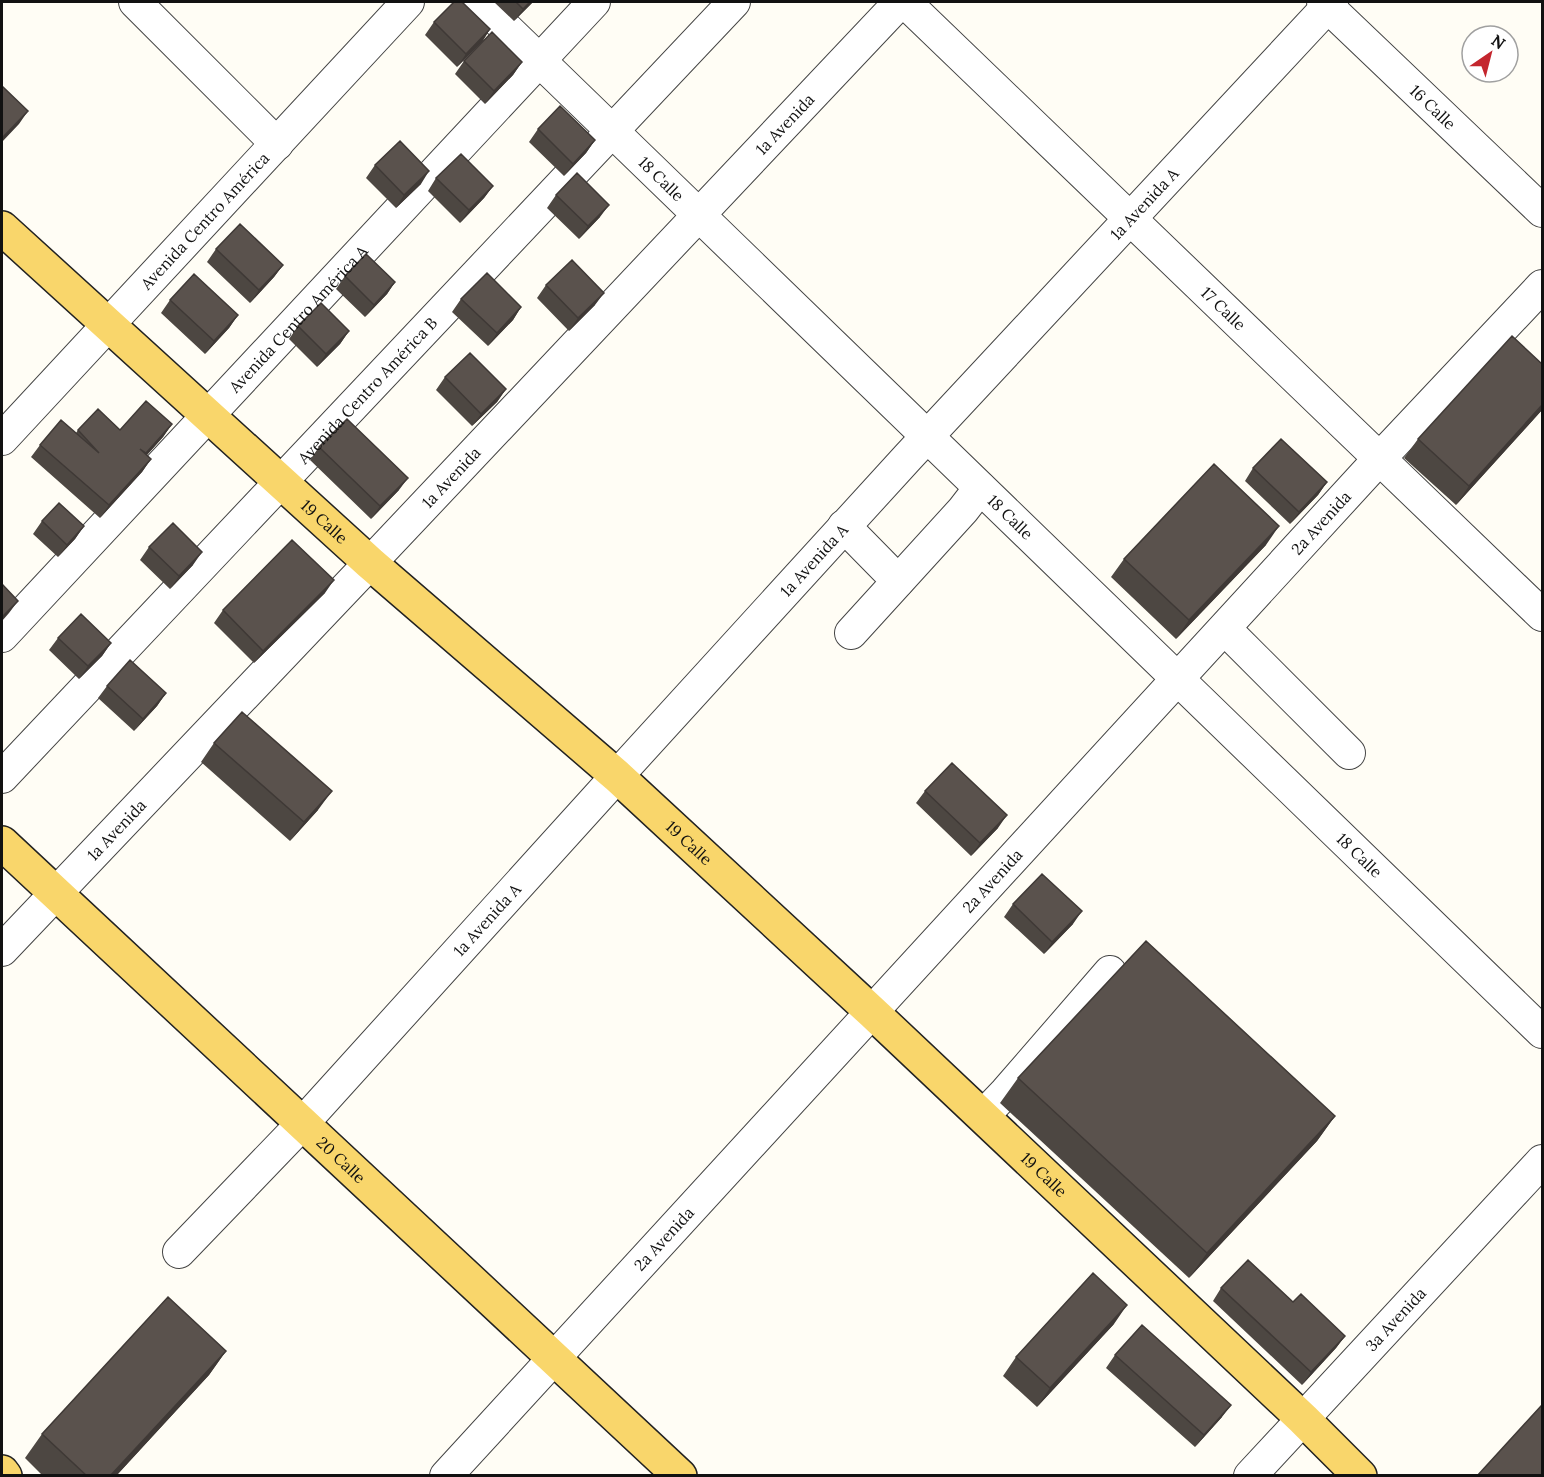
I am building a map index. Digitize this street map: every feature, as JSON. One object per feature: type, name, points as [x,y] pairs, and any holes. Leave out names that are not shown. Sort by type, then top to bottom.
[{"type":"main road","name":"19 Calle","points":[[2,228],[370,563],[617,776],[983,1116],[1303,1419],[1360,1476]]},
{"type":"main road","name":"20 Calle","points":[[2,843],[680,1476]]},
{"type":"main road","points":[[2,1472],[5,1476]]},
{"type":"street","points":[[135,2],[277,144]]},
{"type":"street","name":"Avenida Centro América","points":[[2,439],[408,2]]},
{"type":"street","name":"18 Calle","points":[[479,2],[1542,1032]]},
{"type":"street","name":"Avenida Centro América A","points":[[2,636],[594,2]]},
{"type":"street","name":"Avenida Centro América B","points":[[2,777],[734,2]]},
{"type":"street","name":"1a Avenida","points":[[2,950],[900,2]]},
{"type":"street","name":"17 Calle","points":[[905,2],[1542,615]]},
{"type":"street","name":"1a Avenida A","points":[[179,1252],[302,1124],[844,526],[1328,3]]},
{"type":"street","name":"16 Calle","points":[[1328,3],[1542,211]]},
{"type":"street","name":"2a Avenida","points":[[446,1476],[1380,457],[1542,286]]},
{"type":"street","points":[[851,633],[963,510],[980,488]]},
{"type":"street","points":[[844,526],[898,581]]},
{"type":"street","points":[[1225,628],[1349,753]]},
{"type":"street","points":[[983,1116],[1110,972]]},
{"type":"street","name":"3a Avenida","points":[[1250,1476],[1542,1161]]},
{"type":"building","points":[[454,2],[462,2],[490,29],[466,54],[434,22]]},
{"type":"building","points":[[516,2],[530,2],[523,9]]},
{"type":"building","points":[[492,32],[522,62],[494,91],[464,61]]},
{"type":"building","points":[[2,86],[28,111],[2,138]]},
{"type":"building","points":[[560,106],[595,140],[573,164],[538,129]]},
{"type":"building","points":[[400,141],[429,171],[404,195],[375,165]]},
{"type":"building","points":[[461,154],[493,186],[469,210],[436,178]]},
{"type":"building","points":[[577,173],[609,205],[588,226],[556,195]]},
{"type":"building","points":[[240,224],[283,265],[259,290],[216,249]]},
{"type":"building","points":[[366,254],[395,282],[374,305],[345,276]]},
{"type":"building","points":[[572,260],[604,293],[578,318],[546,285]]},
{"type":"building","points":[[487,273],[521,307],[497,333],[461,299]]},
{"type":"building","points":[[194,274],[238,315],[214,341],[170,300]]},
{"type":"building","points":[[321,303],[349,331],[326,354],[298,326]]},
{"type":"building","points":[[1512,336],[1542,364],[1542,405],[1469,486],[1418,439]]},
{"type":"building","points":[[470,353],[506,389],[481,414],[445,377]]},
{"type":"building","points":[[146,401],[172,424],[146,453],[140,449],[151,459],[109,505],[40,445],[61,420],[99,453],[78,430],[98,409],[120,430]]},
{"type":"building","points":[[347,419],[408,478],[380,506],[319,447]]},
{"type":"building","points":[[1281,439],[1327,482],[1299,512],[1253,468]]},
{"type":"building","points":[[1214,464],[1279,526],[1189,620],[1124,559]]},
{"type":"building","points":[[59,503],[84,526],[67,545],[42,521]]},
{"type":"building","points":[[173,523],[202,552],[179,576],[149,547]]},
{"type":"building","points":[[292,540],[334,580],[263,651],[223,610]]},
{"type":"building","points":[[2,584],[18,601],[2,617]]},
{"type":"building","points":[[81,614],[111,643],[88,666],[58,638]]},
{"type":"building","points":[[130,660],[166,693],[143,719],[107,686]]},
{"type":"building","points":[[242,712],[332,791],[304,822],[214,743]]},
{"type":"building","points":[[952,763],[1007,815],[980,843],[925,791]]},
{"type":"building","points":[[1042,874],[1082,911],[1052,942],[1013,904]]},
{"type":"building","points":[[1146,941],[1335,1116],[1207,1253],[1018,1078]]},
{"type":"building","points":[[1248,1260],[1293,1302],[1301,1294],[1345,1336],[1311,1372],[1221,1288]]},
{"type":"building","points":[[1093,1273],[1127,1305],[1050,1388],[1016,1357]]},
{"type":"building","points":[[168,1297],[226,1351],[110,1476],[87,1476],[42,1434]]},
{"type":"building","points":[[1142,1325],[1231,1405],[1204,1435],[1115,1355]]},
{"type":"building","points":[[1542,1405],[1542,1476],[1477,1476]]}]
